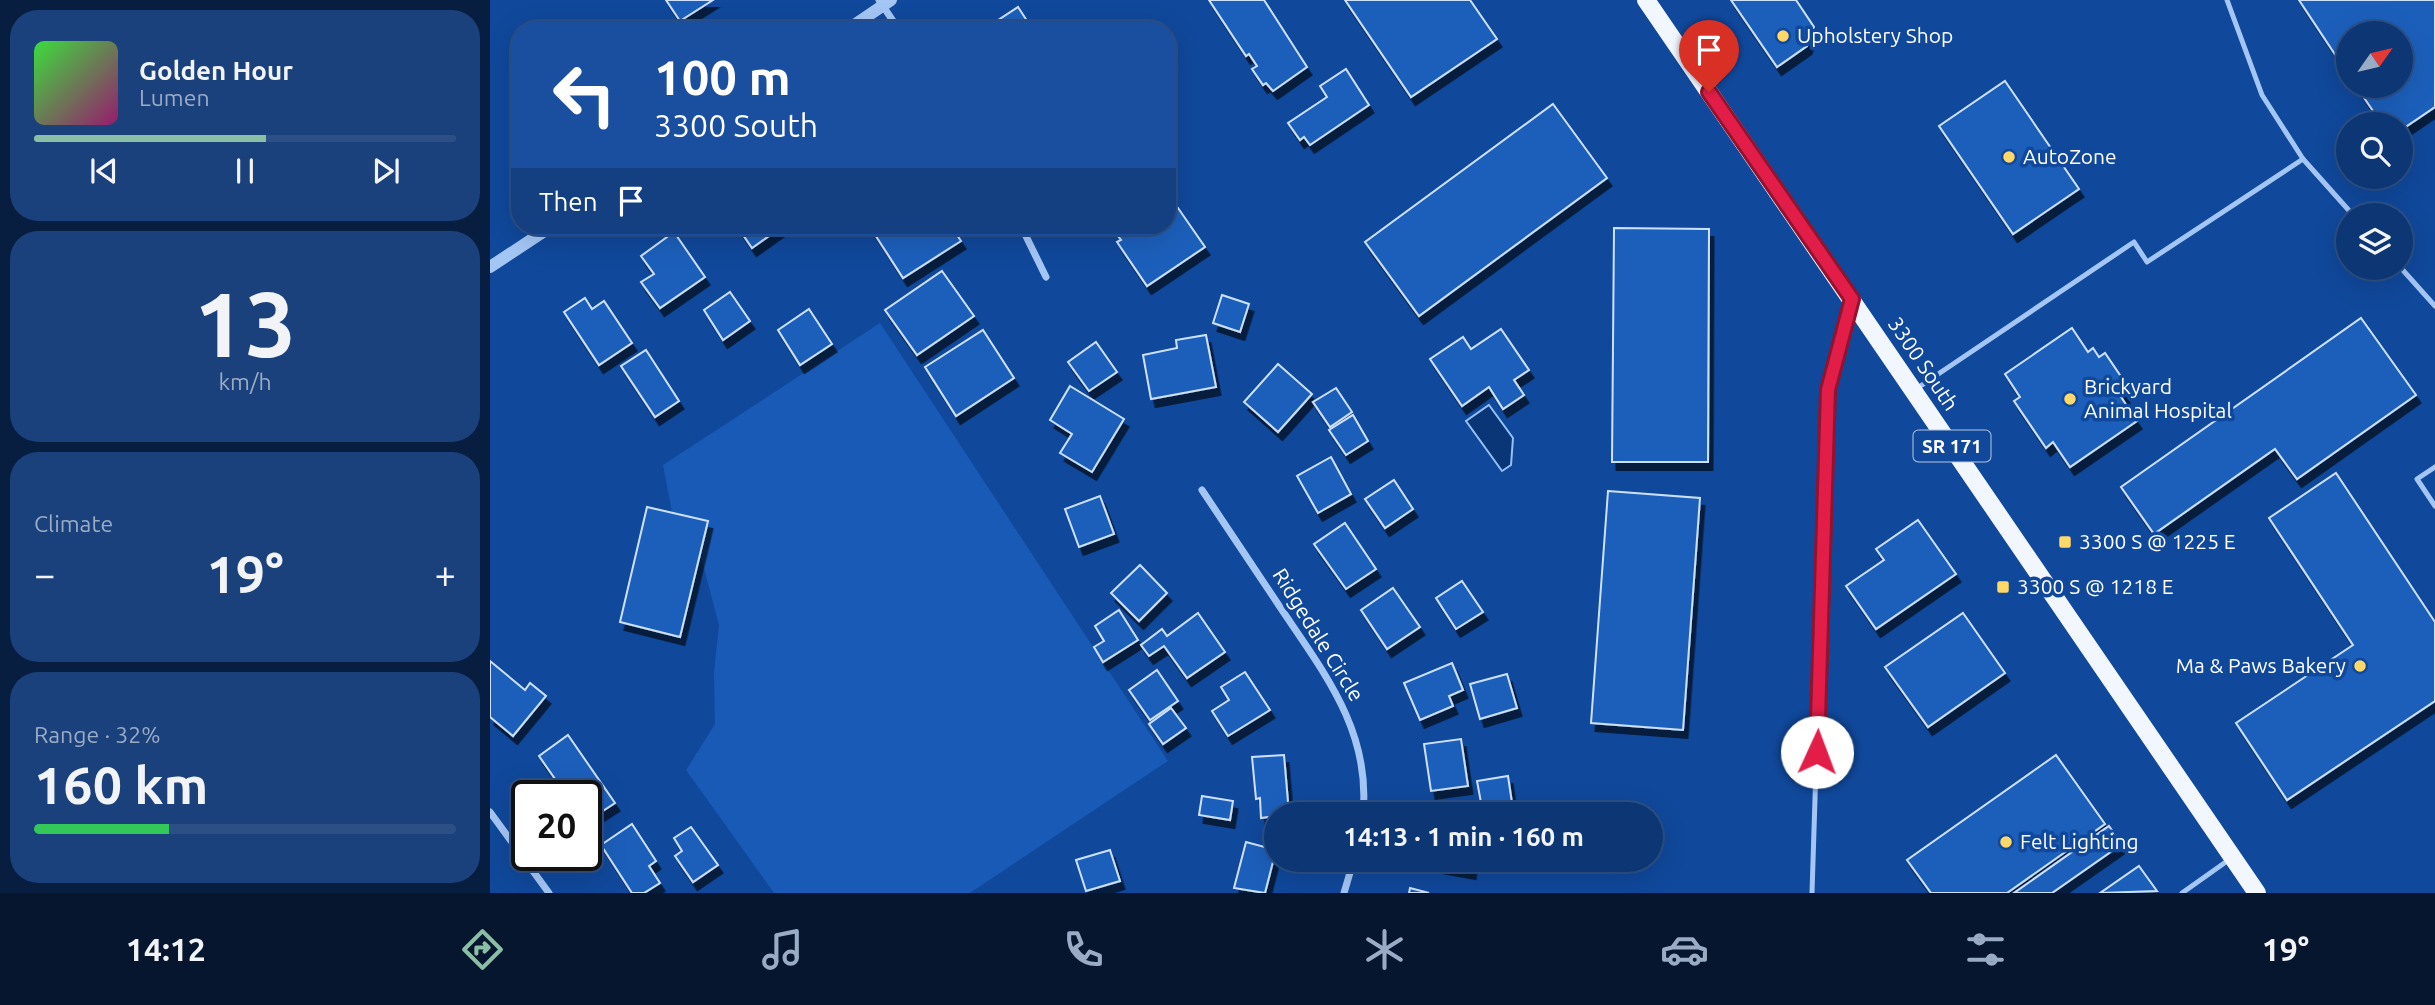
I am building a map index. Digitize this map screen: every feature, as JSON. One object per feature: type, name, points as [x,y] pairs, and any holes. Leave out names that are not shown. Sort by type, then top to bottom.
[{"type":"main road","name":"3300 South","points":[[1646,0],[2257,893]]},
{"type":"street","points":[[859,21],[884,2],[894,21]]},
{"type":"street","points":[[490,267],[538,235]]},
{"type":"street","points":[[1025,235],[1046,277]]},
{"type":"street","name":"Ridgedale Circle","points":[[1202,490],[1338,693],[1356,736],[1362,761],[1363,802]]},
{"type":"street","points":[[490,813],[549,893]]},
{"type":"street","points":[[1344,893],[1350,872]]},
{"type":"lane","points":[[2227,0],[2262,95],[2303,159],[2342,203]]},
{"type":"lane","points":[[1913,390],[2134,243],[2147,262],[2303,159]]},
{"type":"lane","points":[[2412,280],[2435,306]]},
{"type":"lane","points":[[1812,893],[1828,390],[1852,299]]},
{"type":"lane","points":[[2435,467],[2417,480],[2435,506]]},
{"type":"lane","points":[[2182,893],[2233,858]]},
{"type":"shaded area","points":[[880,323],[1168,761],[970,893],[774,893],[686,770],[715,724],[714,672],[719,625],[702,561],[672,512],[663,465]]},
{"type":"shaded area","points":[[1489,405],[1513,438],[1511,465],[1502,471],[1466,421]]},
{"type":"building","points":[[666,0],[713,0],[680,21]]},
{"type":"building","points":[[1209,0],[1264,0],[1307,67],[1273,91],[1266,83],[1263,85],[1252,69],[1257,66],[1249,54],[1246,56]]},
{"type":"building","points":[[1345,0],[1470,0],[1497,39],[1411,97]]},
{"type":"building","name":"Upholstery Shop","points":[[1731,0],[1796,0],[1814,27],[1807,46],[1777,67]]},
{"type":"building","points":[[2299,0],[2435,0],[2435,107],[2413,122],[2413,112],[2374,112],[2364,98],[2413,98],[2413,21],[2336,21],[2336,56]]},
{"type":"building","points":[[1018,7],[1027,21],[997,21]]},
{"type":"building","points":[[1346,69],[1369,105],[1310,145],[1304,137],[1300,140],[1288,123],[1327,97],[1320,86]]},
{"type":"building","name":"AutoZone","points":[[2005,81],[2079,189],[2013,234],[1939,126]]},
{"type":"building","points":[[1553,104],[1607,178],[1419,316],[1365,242]]},
{"type":"building","points":[[1176,205],[1205,247],[1147,286],[1117,242],[1121,240],[1117,235],[1176,235]]},
{"type":"building","points":[[1614,228],[1709,229],[1708,462],[1612,462]]},
{"type":"building","points":[[670,235],[676,235],[705,277],[660,308],[641,282],[654,274],[641,256]]},
{"type":"building","points":[[743,235],[770,235],[752,248]]},
{"type":"building","points":[[875,235],[957,235],[961,241],[903,278]]},
{"type":"building","points":[[942,271],[974,316],[917,355],[885,310]]},
{"type":"building","points":[[730,292],[750,321],[723,340],[704,310]]},
{"type":"building","points":[[1222,295],[1249,304],[1240,332],[1213,323]]},
{"type":"building","points":[[585,298],[592,309],[604,301],[632,343],[599,365],[564,312]]},
{"type":"building","points":[[809,309],[832,344],[800,365],[778,330]]},
{"type":"building","points":[[2361,318],[2416,395],[2297,479],[2275,449],[2154,534],[2121,487]]},
{"type":"building","name":"Brickyard Animal Hospital","points":[[2072,328],[2088,352],[2093,348],[2099,357],[2105,353],[2124,381],[2118,385],[2125,395],[2121,397],[2137,421],[2070,467],[2053,442],[2046,448],[2014,401],[2020,397],[2005,374]]},
{"type":"building","points":[[1501,329],[1529,370],[1514,380],[1524,395],[1503,409],[1489,387],[1462,406],[1430,359],[1463,337],[1471,349]]},
{"type":"building","points":[[983,330],[1014,378],[956,416],[925,367]]},
{"type":"building","points":[[1206,335],[1216,387],[1151,399],[1143,355],[1177,348],[1176,340]]},
{"type":"building","points":[[1096,342],[1117,372],[1089,391],[1068,362]]},
{"type":"building","points":[[646,350],[679,401],[655,417],[621,366]]},
{"type":"building","points":[[1278,364],[1312,394],[1278,432],[1244,402]]},
{"type":"building","points":[[1070,386],[1124,419],[1092,472],[1060,453],[1072,434],[1050,420]]},
{"type":"building","points":[[1336,388],[1352,412],[1330,427],[1313,402]]},
{"type":"building","points":[[1353,415],[1368,441],[1346,455],[1329,430]]},
{"type":"building","points":[[1331,457],[1351,494],[1318,513],[1297,476]]},
{"type":"building","points":[[2336,473],[2435,622],[2435,701],[2287,800],[2236,723],[2353,645],[2269,518]]},
{"type":"building","points":[[1394,480],[1413,509],[1385,528],[1365,499]]},
{"type":"building","points":[[1608,491],[1700,498],[1683,730],[1591,723]]},
{"type":"building","points":[[1100,496],[1114,534],[1079,547],[1065,509]]},
{"type":"building","points":[[647,507],[708,521],[680,637],[620,622]]},
{"type":"building","points":[[1918,520],[1956,574],[1876,629],[1846,586],[1884,560],[1876,549]]},
{"type":"building","points":[[1345,523],[1376,569],[1346,589],[1314,544]]},
{"type":"building","points":[[1140,565],[1167,593],[1139,621],[1111,593]]},
{"type":"building","points":[[1462,581],[1483,612],[1456,629],[1436,598]]},
{"type":"building","points":[[1393,588],[1420,627],[1387,649],[1361,610]]},
{"type":"building","points":[[1119,610],[1138,640],[1103,662],[1094,647],[1104,641],[1095,626]]},
{"type":"building","points":[[1198,613],[1225,652],[1187,678],[1164,646],[1149,656],[1141,645],[1162,629],[1167,636]]},
{"type":"building","points":[[1963,613],[2005,673],[1928,727],[1885,667]]},
{"type":"building","points":[[490,661],[525,690],[530,683],[546,696],[513,736],[490,717]]},
{"type":"building","points":[[1452,663],[1463,690],[1449,696],[1453,706],[1420,720],[1404,683]]},
{"type":"building","points":[[1157,670],[1178,701],[1150,720],[1129,690]]},
{"type":"building","points":[[1245,672],[1270,710],[1228,736],[1212,711],[1229,700],[1221,687]]},
{"type":"building","points":[[1507,674],[1517,708],[1480,719],[1470,684]]},
{"type":"building","points":[[1171,708],[1186,728],[1163,744],[1149,724]]},
{"type":"building","points":[[568,735],[599,780],[556,780],[539,756]]},
{"type":"building","points":[[1461,739],[1468,786],[1431,791],[1424,744]]},
{"type":"building","points":[[1284,755],[1288,802],[1264,802],[1264,818],[1261,818],[1260,798],[1256,799],[1252,757]]},
{"type":"building","name":"Felt Lighting","points":[[2056,755],[2105,824],[2007,893],[1931,893],[1907,860]]},
{"type":"building","points":[[1508,776],[1512,802],[1481,802],[1477,781]]},
{"type":"building","points":[[602,784],[615,803],[602,812]]},
{"type":"building","points":[[1202,796],[1233,801],[1230,820],[1199,815]]},
{"type":"building","points":[[632,824],[656,861],[649,866],[660,883],[644,893],[632,893],[602,844]]},
{"type":"building","points":[[2109,826],[2122,844],[2052,893],[2014,893]]},
{"type":"building","points":[[691,827],[718,865],[693,882],[675,856],[682,851],[674,838]]},
{"type":"building","points":[[1246,842],[1264,847],[1264,872],[1270,872],[1265,893],[1234,888]]},
{"type":"building","points":[[1110,850],[1120,881],[1086,891],[1076,860]]},
{"type":"building","points":[[2139,866],[2157,891],[2100,893]]},
{"type":"building","points":[[1410,888],[1429,893],[1409,893]]},
{"type":"place","name":"Upholstery Shop","points":[[1783,36]]},
{"type":"place","name":"AutoZone","points":[[2009,157]]},
{"type":"place","name":"Brickyard Animal Hospital","points":[[2070,399]]},
{"type":"place","name":"3300 S @ 1225 E","points":[[2065,542]]},
{"type":"place","name":"3300 S @ 1218 E","points":[[2003,587]]},
{"type":"place","name":"Ma & Paws Bakery","points":[[2360,666]]},
{"type":"place","name":"Felt Lighting","points":[[2006,842]]},
{"type":"route","points":[[1709,92],[1852,299],[1828,390],[1817,752]]}]
